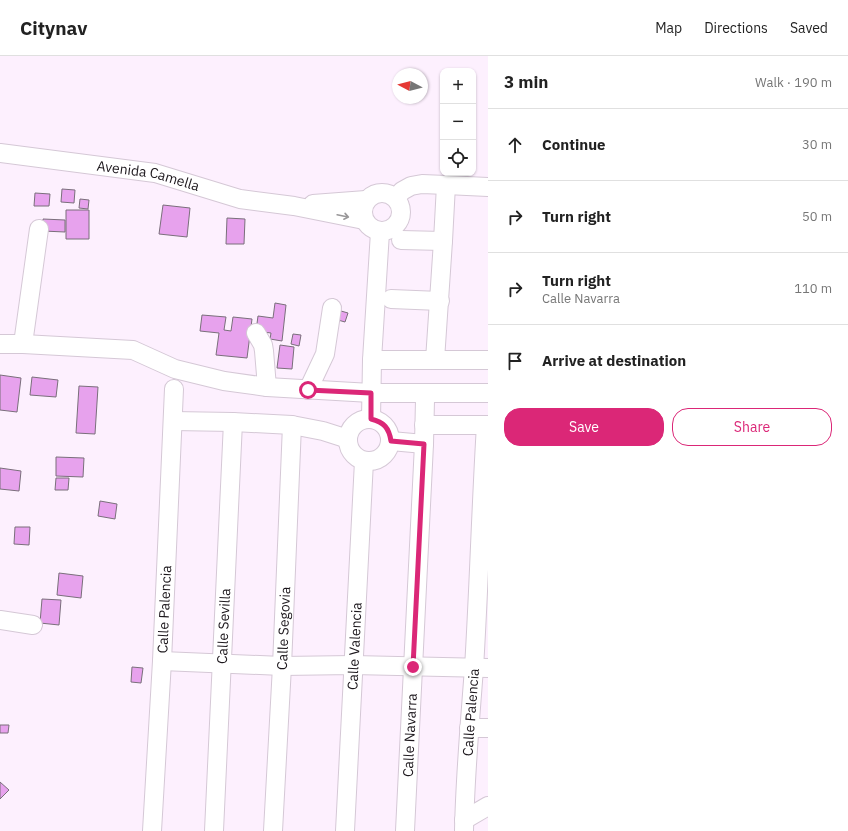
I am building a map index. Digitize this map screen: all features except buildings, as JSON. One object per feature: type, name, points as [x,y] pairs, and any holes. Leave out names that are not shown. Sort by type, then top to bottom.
[{"type":"street","name":"Avenida Camella","points":[[0,153],[155,173],[240,199],[294,206],[364,220]]},
{"type":"street","points":[[396,198],[402,191],[411,186],[422,184],[488,187]]},
{"type":"street","points":[[435,360],[440,301],[446,185]]},
{"type":"street","points":[[381,192],[396,198],[400,205],[401,213],[399,221],[395,227],[388,231],[380,232],[373,230],[368,226],[364,220],[362,210],[366,200],[374,194],[381,192]]},
{"type":"street","name":"Avenida Camella","points":[[294,206],[366,200]]},
{"type":"street","points":[[23,344],[38,229]]},
{"type":"street","points":[[371,419],[372,360],[380,232]]},
{"type":"street","points":[[401,240],[443,241]]},
{"type":"street","points":[[392,299],[440,301]]},
{"type":"street","points":[[308,390],[325,354],[332,308]]},
{"type":"street","points":[[256,334],[263,345],[267,387]]},
{"type":"street","points":[[0,344],[133,350],[175,369],[224,381],[267,387],[371,393],[488,393]]},
{"type":"street","points":[[372,360],[488,360]]},
{"type":"street","name":"Calle Palencia","points":[[152,831],[162,661],[174,389]]},
{"type":"street","name":"Calle Navarra","points":[[405,831],[425,400]]},
{"type":"street","points":[[371,419],[379,421],[386,426],[391,441],[387,452],[381,458],[373,461],[364,461],[356,456],[350,448],[348,439],[350,431],[355,424],[362,420],[371,419]]},
{"type":"street","points":[[173,421],[292,425],[323,431],[348,439]]},
{"type":"street","name":"Calle Sevilla","points":[[214,831],[233,422]]},
{"type":"street","name":"Calle Segovia","points":[[273,831],[282,666],[292,425]]},
{"type":"street","points":[[424,425],[487,425]]},
{"type":"street","name":"Calle Palencia","points":[[464,825],[469,728],[481,668],[487,425]]},
{"type":"street","points":[[391,441],[424,444]]},
{"type":"street","name":"Calle Valencia","points":[[345,831],[364,461]]},
{"type":"street","points":[[0,620],[33,625]]},
{"type":"street","points":[[162,661],[282,666],[353,665],[481,668]]},
{"type":"street","points":[[469,728],[488,728]]},
{"type":"street","points":[[464,825],[488,806]]},
{"type":"route","points":[[308,390],[371,393],[371,419],[379,421],[386,426],[391,441],[424,444],[413,667]]}]
